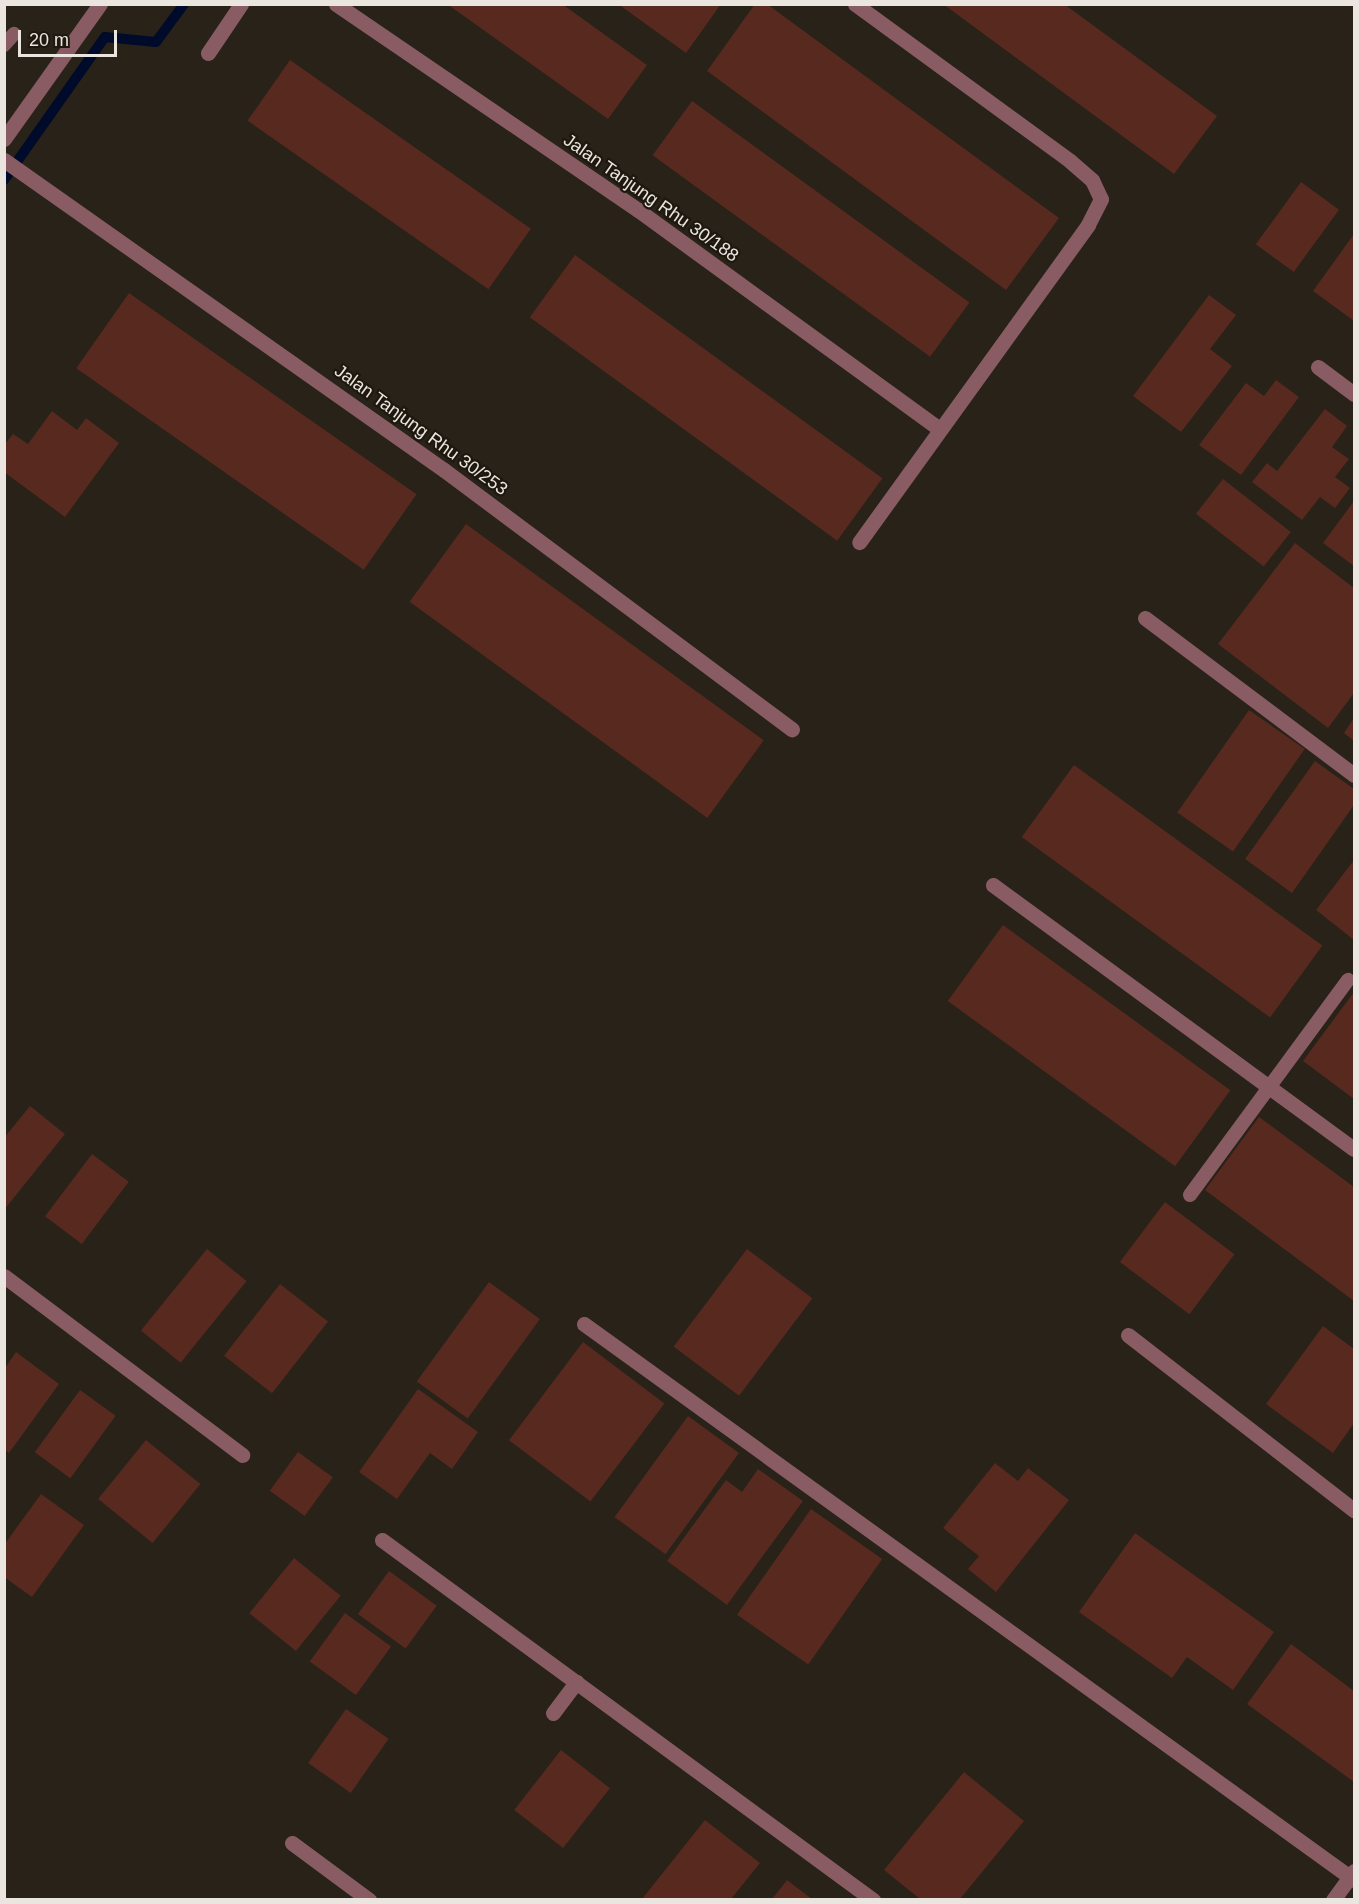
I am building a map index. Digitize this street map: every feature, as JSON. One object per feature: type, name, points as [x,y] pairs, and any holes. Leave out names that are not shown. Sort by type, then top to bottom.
[{"type":"street","points":[[4,139],[9,121],[100,4]]},
{"type":"street","points":[[208,53],[241,4]]},
{"type":"street","name":"Jalan Tanjung Rhu 30/188","points":[[336,4],[638,210],[939,429]]},
{"type":"street","points":[[855,4],[1070,161],[1092,180],[1101,199],[1088,225],[859,542]]},
{"type":"street","name":"Jalan Tanjung Rhu 30/253","points":[[6,161],[444,470],[792,729]]},
{"type":"street","points":[[1318,367],[1354,394]]},
{"type":"street","points":[[1145,618],[1354,774]]},
{"type":"street","points":[[993,885],[1354,1149]]},
{"type":"street","points":[[4,1276],[242,1455]]},
{"type":"street","points":[[584,1324],[1353,1876],[1333,1899]]},
{"type":"street","points":[[1128,1335],[1354,1510]]},
{"type":"street","points":[[381,1540],[873,1899]]},
{"type":"street","points":[[553,1713],[576,1682]]},
{"type":"street","points":[[292,1843],[369,1899]]},
{"type":"lane","points":[[4,45],[14,34]]},
{"type":"lane","points":[[1190,1195],[1348,980]]},
{"type":"building","points":[[447,4],[562,4],[647,65],[608,119]]},
{"type":"building","points":[[618,4],[721,4],[686,53]]},
{"type":"building","points":[[755,4],[767,4],[1059,218],[1006,290],[707,71]]},
{"type":"building","points":[[943,4],[1064,4],[1217,116],[1174,174]]},
{"type":"building","points":[[290,60],[531,229],[488,289],[248,121]]},
{"type":"building","points":[[692,101],[969,303],[930,357],[653,155]]},
{"type":"building","points":[[1301,182],[1339,210],[1294,272],[1256,244]]},
{"type":"building","points":[[1354,234],[1354,321],[1313,291]]},
{"type":"building","points":[[575,255],[882,478],[837,541],[530,317]]},
{"type":"building","points":[[129,293],[417,494],[364,570],[76,368]]},
{"type":"building","points":[[1209,295],[1236,315],[1210,349],[1232,366],[1181,432],[1133,396]]},
{"type":"building","points":[[1276,380],[1299,397],[1241,475],[1199,445],[1246,383],[1264,396]]},
{"type":"building","points":[[1325,409],[1347,426],[1332,447],[1349,459],[1335,477],[1350,488],[1335,508],[1320,497],[1302,520],[1252,482],[1267,463],[1277,471]]},
{"type":"building","points":[[52,411],[77,430],[86,418],[119,443],[65,517],[4,472],[4,445],[13,434],[28,444]]},
{"type":"building","points":[[1223,479],[1291,532],[1264,567],[1196,514]]},
{"type":"building","points":[[1354,501],[1354,566],[1323,543]]},
{"type":"building","points":[[466,524],[764,740],[707,818],[410,602]]},
{"type":"building","points":[[1295,543],[1354,588],[1354,693],[1328,728],[1218,644]]},
{"type":"building","points":[[1249,710],[1305,749],[1233,851],[1177,812]]},
{"type":"building","points":[[1354,718],[1354,741],[1344,733]]},
{"type":"building","points":[[1315,761],[1354,789],[1354,805],[1292,893],[1245,859]]},
{"type":"building","points":[[1074,765],[1322,945],[1270,1017],[1022,837]]},
{"type":"building","points":[[1354,860],[1354,940],[1316,910]]},
{"type":"building","points":[[1003,925],[1230,1090],[1175,1166],[948,1001]]},
{"type":"building","points":[[1354,992],[1354,1099],[1303,1061]]},
{"type":"building","points":[[30,1106],[65,1134],[4,1210],[4,1138]]},
{"type":"building","points":[[1259,1117],[1354,1187],[1354,1301],[1205,1190]]},
{"type":"building","points":[[92,1154],[129,1182],[82,1244],[45,1216]]},
{"type":"building","points":[[1165,1202],[1234,1254],[1189,1314],[1120,1262]]},
{"type":"building","points":[[207,1249],[247,1281],[181,1363],[141,1331]]},
{"type":"building","points":[[747,1249],[812,1298],[739,1396],[674,1346]]},
{"type":"building","points":[[489,1282],[540,1319],[468,1419],[417,1382]]},
{"type":"building","points":[[280,1284],[328,1322],[272,1393],[224,1356]]},
{"type":"building","points":[[1323,1326],[1354,1349],[1354,1423],[1333,1453],[1266,1404]]},
{"type":"building","points":[[583,1342],[664,1403],[590,1502],[509,1440]]},
{"type":"building","points":[[16,1352],[59,1384],[9,1453],[5,1450],[5,1368]]},
{"type":"building","points":[[418,1389],[478,1432],[452,1469],[430,1453],[397,1499],[359,1472]]},
{"type":"building","points":[[80,1390],[116,1416],[70,1478],[35,1452]]},
{"type":"building","points":[[688,1416],[739,1453],[665,1554],[615,1517]]},
{"type":"building","points":[[146,1440],[200,1484],[153,1543],[98,1499]]},
{"type":"building","points":[[298,1452],[333,1477],[305,1516],[270,1491]]},
{"type":"building","points":[[995,1463],[1018,1481],[1028,1468],[1069,1500],[996,1592],[968,1569],[979,1556],[943,1528]]},
{"type":"building","points":[[758,1469],[803,1501],[727,1605],[667,1561],[726,1480],[742,1492]]},
{"type":"building","points":[[41,1494],[84,1525],[32,1597],[4,1577],[4,1545]]},
{"type":"building","points":[[811,1509],[882,1559],[808,1665],[737,1615]]},
{"type":"building","points":[[1135,1533],[1274,1632],[1233,1690],[1187,1657],[1172,1678],[1079,1612]]},
{"type":"building","points":[[294,1558],[341,1596],[296,1651],[249,1613]]},
{"type":"building","points":[[389,1571],[437,1606],[406,1649],[358,1614]]},
{"type":"building","points":[[345,1613],[391,1647],[356,1695],[310,1662]]},
{"type":"building","points":[[1291,1644],[1354,1691],[1354,1782],[1247,1704]]},
{"type":"building","points":[[346,1709],[389,1739],[351,1793],[308,1763]]},
{"type":"building","points":[[561,1750],[610,1788],[563,1848],[514,1810]]},
{"type":"building","points":[[964,1772],[1024,1821],[960,1899],[920,1899],[884,1870]]},
{"type":"building","points":[[705,1820],[760,1863],[731,1899],[642,1899]]},
{"type":"building","points":[[787,1880],[812,1899],[772,1899]]},
{"type":"waterway","points":[[4,180],[105,37],[156,42],[184,4]]}]
